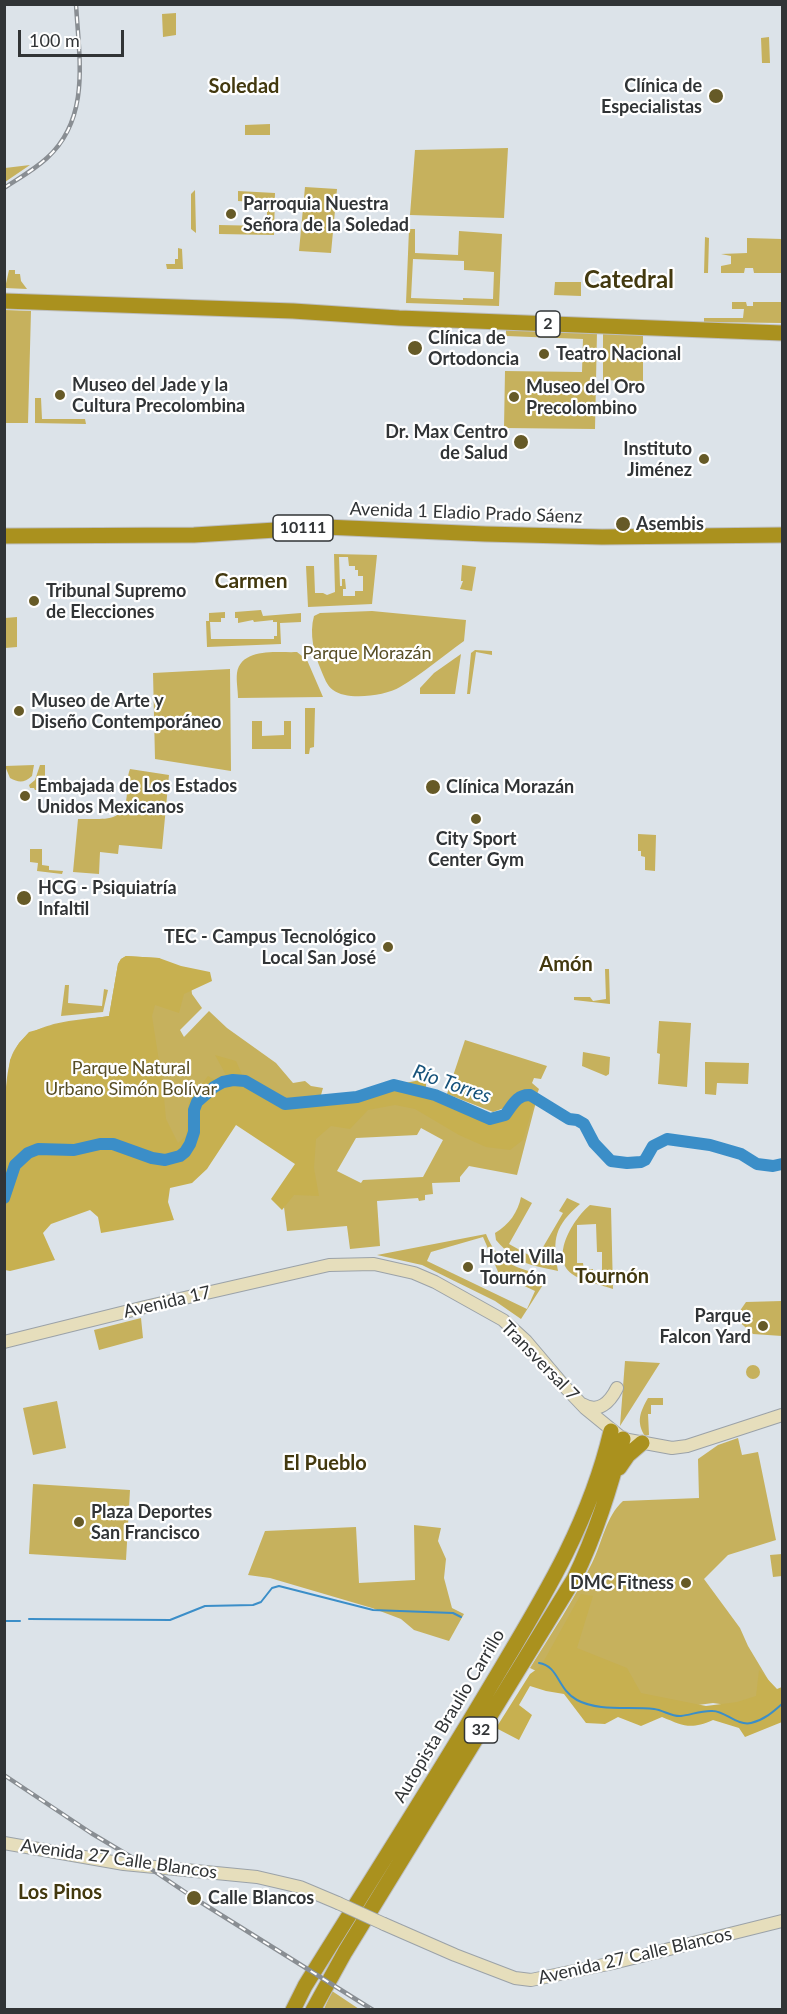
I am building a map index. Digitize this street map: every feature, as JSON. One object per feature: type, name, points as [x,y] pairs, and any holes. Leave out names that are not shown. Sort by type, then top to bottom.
[{"type":"highway","name":"2","points":[[4,301],[293,311],[399,318],[783,333]]},
{"type":"highway","name":"Avenida 1 Eladio Prado Sáenz","points":[[4,536],[194,535],[326,527],[590,537],[783,535]]},
{"type":"highway","name":"Autopista Braulio Carrillo","points":[[313,2010],[345,1952],[574,1579],[594,1535],[613,1474],[617,1435]]},
{"type":"highway","name":"Autopista Braulio Carrillo","points":[[291,2010],[469,1722],[563,1562],[617,1435]]},
{"type":"highway","points":[[613,1474],[628,1455],[642,1443]]},
{"type":"main road","name":"Transversal 7","points":[[329,1265],[374,1264],[414,1273],[487,1309],[520,1335],[581,1404],[617,1435]]},
{"type":"main road","name":"Avenida 17","points":[[4,1342],[329,1265]]},
{"type":"main road","points":[[581,1404],[586,1407],[600,1407],[610,1400],[617,1388]]},
{"type":"main road","points":[[617,1435],[642,1443],[672,1448],[687,1446],[783,1415]]},
{"type":"main road","name":"Avenida 27 Calle Blancos","points":[[4,1843],[124,1864],[274,1880],[300,1887],[455,1955],[515,1978],[531,1980],[613,1964],[783,1921]]},
{"type":"green space","points":[[176,13],[176,35],[163,37],[162,14]]},
{"type":"green space","points":[[769,37],[770,63],[762,63],[761,38]]},
{"type":"green space","points":[[270,124],[270,135],[245,135],[245,125]]},
{"type":"green space","points":[[508,148],[504,218],[410,215],[415,150]]},
{"type":"green space","points":[[30,165],[5,182],[5,168]]},
{"type":"green space","points":[[305,187],[337,189],[331,253],[299,251]]},
{"type":"green space","points":[[195,190],[196,233],[191,229],[191,194]]},
{"type":"green space","points":[[238,191],[275,193],[274,235],[219,234],[219,225],[267,226],[267,203],[238,201]]},
{"type":"green space","points":[[409,229],[415,229],[415,253],[458,255],[459,231],[502,234],[499,306],[406,303]],"holes":[[[413,259],[464,261],[464,270],[494,272],[493,299],[411,298]]]},
{"type":"green space","points":[[705,237],[709,238],[708,273],[704,273]]},
{"type":"green space","points":[[747,238],[782,239],[782,273],[754,273],[753,268],[745,268],[744,273],[721,273],[721,266],[731,264],[731,256],[721,254],[747,253]]},
{"type":"green space","points":[[178,248],[182,249],[183,269],[167,269],[166,264],[175,264],[175,259],[178,259]]},
{"type":"green space","points":[[9,270],[15,270],[15,274],[20,274],[21,281],[27,289],[5,288]]},
{"type":"green space","points":[[555,282],[581,282],[581,296],[554,295]]},
{"type":"green space","points":[[732,302],[746,302],[747,306],[753,306],[753,302],[782,302],[782,323],[704,322],[704,318],[743,318],[744,309],[732,309]]},
{"type":"green space","points":[[5,310],[31,311],[28,423],[5,423]]},
{"type":"green space","points":[[506,330],[597,332],[595,429],[504,428],[505,371],[582,372],[583,339],[506,336]]},
{"type":"green space","points":[[603,332],[643,334],[643,382],[603,380]]},
{"type":"green space","points":[[35,398],[41,398],[42,419],[85,419],[86,424],[35,423]]},
{"type":"green space","points":[[334,554],[377,555],[372,604],[308,607],[306,566],[314,566],[315,593],[327,595],[335,592]],"holes":[[[339,557],[348,557],[349,566],[355,566],[358,576],[363,576],[363,591],[355,591],[355,596],[343,596],[343,589],[346,589],[345,579],[342,579],[342,586],[340,586]]]},
{"type":"green space","points":[[462,565],[476,567],[472,591],[460,589],[463,581],[461,581]]},
{"type":"green space","points":[[261,610],[263,616],[301,613],[301,622],[280,623],[281,644],[207,647],[206,621],[209,621],[209,613],[225,612],[225,618],[221,618],[221,622],[210,622],[211,639],[274,639],[274,636],[277,636],[277,622],[273,620],[254,622],[253,620],[238,623],[238,618],[235,618],[235,612]]},
{"type":"green space","name":"Parque Morazán","points":[[372,611],[466,620],[464,641],[393,690],[366,696],[339,693],[327,684],[316,657],[312,637],[314,616],[320,613]]},
{"type":"green space","points":[[17,617],[17,647],[5,648],[5,618]]},
{"type":"green space","points":[[475,650],[492,651],[492,655],[476,652],[470,694],[467,694],[471,653]]},
{"type":"green space","points":[[297,652],[307,660],[323,697],[238,698],[237,673],[240,665],[246,659],[262,653]]},
{"type":"green space","points":[[461,654],[455,694],[420,694],[420,688],[434,673]]},
{"type":"green space","points":[[230,669],[231,771],[155,759],[153,673]]},
{"type":"green space","points":[[305,708],[315,708],[314,747],[310,748],[309,754],[305,754]]},
{"type":"green space","points":[[252,721],[262,721],[262,736],[284,735],[284,721],[291,721],[291,749],[252,749]]},
{"type":"green space","points":[[34,765],[32,776],[21,782],[10,778],[5,766]]},
{"type":"green space","points":[[40,765],[45,765],[45,790],[35,790],[29,785],[35,780]]},
{"type":"green space","points":[[130,769],[169,775],[162,849],[119,845],[118,854],[100,852],[99,874],[73,872],[78,819],[104,819],[118,815],[126,803]]},
{"type":"green space","points":[[638,834],[656,835],[655,871],[645,870],[645,857],[641,856],[641,851],[638,851]]},
{"type":"green space","points":[[30,849],[42,849],[42,865],[49,866],[49,870],[63,871],[62,874],[37,871],[38,863],[30,862]]},
{"type":"green space","name":"Parque Natural Urbano Simón Bolívar","points":[[126,956],[159,958],[189,969],[192,994],[202,1008],[180,1030],[184,1037],[209,1011],[227,1028],[276,1063],[293,1083],[305,1081],[311,1086],[323,1088],[321,1095],[287,1099],[244,1077],[225,1078],[183,1146],[4,1108],[10,1062],[16,1048],[36,1030],[50,1025],[109,1016],[118,964]]},
{"type":"green space","points":[[126,956],[159,958],[181,966],[210,972],[212,981],[184,994],[179,1013],[155,1005],[152,1016],[166,1119],[178,1143],[186,1136],[189,1101],[208,1076],[215,1080],[226,1075],[215,1055],[236,1061],[245,1081],[285,1104],[357,1097],[394,1085],[426,1079],[426,1092],[490,1119],[505,1115],[522,1097],[534,1103],[523,1140],[510,1150],[486,1147],[459,1135],[415,1109],[395,1105],[368,1110],[350,1129],[331,1126],[316,1139],[314,1168],[319,1196],[294,1195],[282,1210],[271,1199],[295,1164],[236,1125],[207,1169],[192,1183],[170,1188],[168,1202],[174,1220],[101,1233],[98,1217],[90,1210],[51,1224],[43,1233],[55,1260],[10,1271],[5,1270],[4,1108],[10,1060],[19,1043],[29,1032],[62,1023],[109,1016],[118,964]]},
{"type":"green space","points":[[605,969],[609,969],[610,1004],[574,1000],[574,997],[590,997],[593,1001],[606,999]]},
{"type":"green space","points":[[65,985],[69,985],[68,1003],[102,1006],[104,989],[108,990],[103,1012],[61,1016]]},
{"type":"green space","points":[[659,1021],[691,1023],[687,1087],[658,1084]]},
{"type":"green space","points":[[465,1040],[547,1066],[541,1079],[534,1078],[532,1083],[539,1089],[537,1094],[526,1090],[514,1096],[507,1107],[493,1112],[447,1094]]},
{"type":"green space","points":[[583,1052],[610,1057],[609,1074],[606,1076],[582,1066]]},
{"type":"green space","points":[[705,1062],[749,1063],[748,1084],[717,1083],[716,1095],[705,1094]]},
{"type":"green space","points":[[394,1089],[483,1124],[508,1117],[521,1101],[528,1097],[536,1102],[517,1175],[469,1166],[460,1177],[460,1182],[432,1183],[433,1194],[425,1195],[425,1200],[419,1201],[418,1198],[377,1201],[380,1246],[350,1249],[347,1226],[287,1231],[284,1207],[317,1131]],"holes":[[[421,1128],[443,1140],[423,1177],[363,1180],[361,1183],[337,1171],[356,1138],[417,1135]]]},
{"type":"green space","points":[[521,1197],[532,1203],[509,1244],[536,1259],[563,1213],[559,1211],[567,1198],[580,1204],[565,1219],[557,1233],[555,1250],[558,1271],[531,1265],[517,1259],[496,1240],[495,1233],[512,1218]]},
{"type":"green space","points":[[590,1205],[611,1208],[613,1289],[581,1279],[566,1267],[563,1248],[566,1238]],"holes":[[[596,1224],[597,1252],[602,1252],[602,1276],[593,1276],[593,1269],[584,1270],[583,1263],[577,1263],[577,1225]]]},
{"type":"green space","points":[[486,1234],[497,1253],[510,1264],[548,1277],[521,1319],[495,1301],[422,1265],[377,1255]],"holes":[[[483,1237],[499,1274],[535,1291],[527,1309],[427,1261],[431,1252]]]},
{"type":"green space","name":"Parque Falcon Yard","points":[[782,1301],[782,1336],[753,1334],[735,1318],[746,1302]]},
{"type":"green space","points":[[141,1318],[143,1338],[99,1350],[94,1330]]},
{"type":"green space","points":[[625,1361],[660,1363],[620,1426]]},
{"type":"green space","points":[[753,1365],[758,1367],[760,1372],[758,1377],[753,1379],[748,1377],[746,1372],[748,1367]]},
{"type":"green space","points":[[648,1398],[663,1398],[663,1405],[651,1405],[651,1414],[648,1414],[649,1435],[645,1436],[640,1417]]},
{"type":"green space","points":[[57,1401],[66,1448],[33,1455],[23,1408]]},
{"type":"green space","points":[[738,1438],[742,1455],[758,1452],[776,1540],[728,1555],[704,1579],[740,1628],[775,1691],[741,1707],[713,1703],[698,1705],[590,1697],[530,1668],[585,1577],[608,1522],[617,1507],[623,1501],[699,1498],[698,1459],[718,1445]]},
{"type":"green space","name":"Plaza Deportes San Francisco","points":[[33,1484],[130,1490],[126,1560],[29,1554]]},
{"type":"green space","points":[[414,1525],[441,1528],[438,1541],[446,1559],[444,1578],[452,1608],[464,1614],[449,1641],[414,1630],[401,1619],[372,1608],[270,1578],[248,1575],[265,1531],[356,1527],[359,1583],[415,1580]]},
{"type":"green space","points":[[782,1554],[782,1576],[773,1577],[770,1555]]},
{"type":"green space","points":[[581,1594],[593,1596],[577,1648],[627,1668],[641,1693],[706,1706],[737,1702],[756,1696],[759,1670],[777,1689],[782,1687],[782,1722],[745,1737],[739,1728],[713,1720],[693,1726],[682,1725],[662,1717],[641,1726],[618,1717],[605,1724],[586,1723],[564,1694],[530,1686],[519,1705],[532,1715],[519,1740],[496,1728],[530,1674],[541,1666]]},
{"type":"green space","points":[[332,1991],[359,2009],[324,2009]]},
{"type":"waterway","name":"Río Torres","points":[[4,1198],[15,1165],[28,1153],[38,1149],[74,1150],[100,1144],[113,1144],[152,1158],[165,1160],[180,1156],[190,1144],[194,1132],[194,1110],[197,1102],[214,1087],[233,1080],[245,1081],[285,1104],[357,1097],[394,1085],[435,1095],[490,1119],[505,1115],[518,1099],[530,1095],[569,1119],[584,1124],[594,1143],[611,1161],[641,1162],[645,1160],[653,1146],[667,1139],[710,1145],[741,1154],[757,1164],[773,1166],[782,1164]]},
{"type":"waterway","points":[[29,1619],[170,1620],[205,1606],[253,1605],[261,1602],[272,1588],[279,1586],[373,1610],[453,1613],[461,1617]]},
{"type":"waterway","points":[[4,1621],[20,1621]]},
{"type":"waterway","points":[[539,1663],[551,1668],[570,1695],[595,1706],[654,1709],[678,1716],[713,1711],[736,1721],[751,1723],[764,1718],[782,1704]]},
{"type":"railway","points":[[4,188],[47,158],[61,142],[71,125],[76,106],[80,66],[76,4]]},
{"type":"railway","points":[[4,1775],[91,1833],[373,2010]]},
{"type":"place","name":"Clínica de Especialistas","points":[[716,96]]},
{"type":"place","name":"Parroquia Nuestra Señora de la Soledad","points":[[231,214]]},
{"type":"place","name":"Clínica de Ortodoncia","points":[[415,348]]},
{"type":"place","name":"Teatro Nacional","points":[[544,354]]},
{"type":"place","name":"Museo del Jade y la Cultura Precolombina","points":[[60,395]]},
{"type":"place","name":"Museo del Oro Precolombino","points":[[514,397]]},
{"type":"place","name":"Dr. Max Centro de Salud","points":[[521,442]]},
{"type":"place","name":"Instituto Jiménez","points":[[704,459]]},
{"type":"place","name":"Asembis","points":[[623,524]]},
{"type":"place","name":"Tribunal Supremo de Elecciones","points":[[34,601]]},
{"type":"place","name":"Museo de Arte y Diseño Contemporáneo","points":[[19,711]]},
{"type":"place","name":"Clínica Morazán","points":[[433,787]]},
{"type":"place","name":"Embajada de Los Estados Unidos Mexicanos","points":[[25,796]]},
{"type":"place","name":"City Sport Center Gym","points":[[476,819]]},
{"type":"place","name":"HCG - Psiquiatría Infaltil","points":[[24,898]]},
{"type":"place","name":"TEC - Campus Tecnológico Local San José","points":[[388,947]]},
{"type":"place","name":"Hotel Villa Tournón","points":[[468,1267]]},
{"type":"place","name":"Parque Falcon Yard","points":[[763,1326]]},
{"type":"place","name":"Plaza Deportes San Francisco","points":[[79,1522]]},
{"type":"place","name":"DMC Fitness","points":[[686,1583]]},
{"type":"place","name":"Calle Blancos","points":[[194,1898]]},
{"type":"district","name":"Soledad","points":[[244,87]]},
{"type":"district","name":"Catedral","points":[[629,280]]},
{"type":"district","name":"Carmen","points":[[251,581]]},
{"type":"district","name":"Amón","points":[[566,965]]},
{"type":"district","name":"Tournón","points":[[612,1277]]},
{"type":"district","name":"El Pueblo","points":[[325,1464]]},
{"type":"district","name":"Los Pinos","points":[[60,1893]]}]
